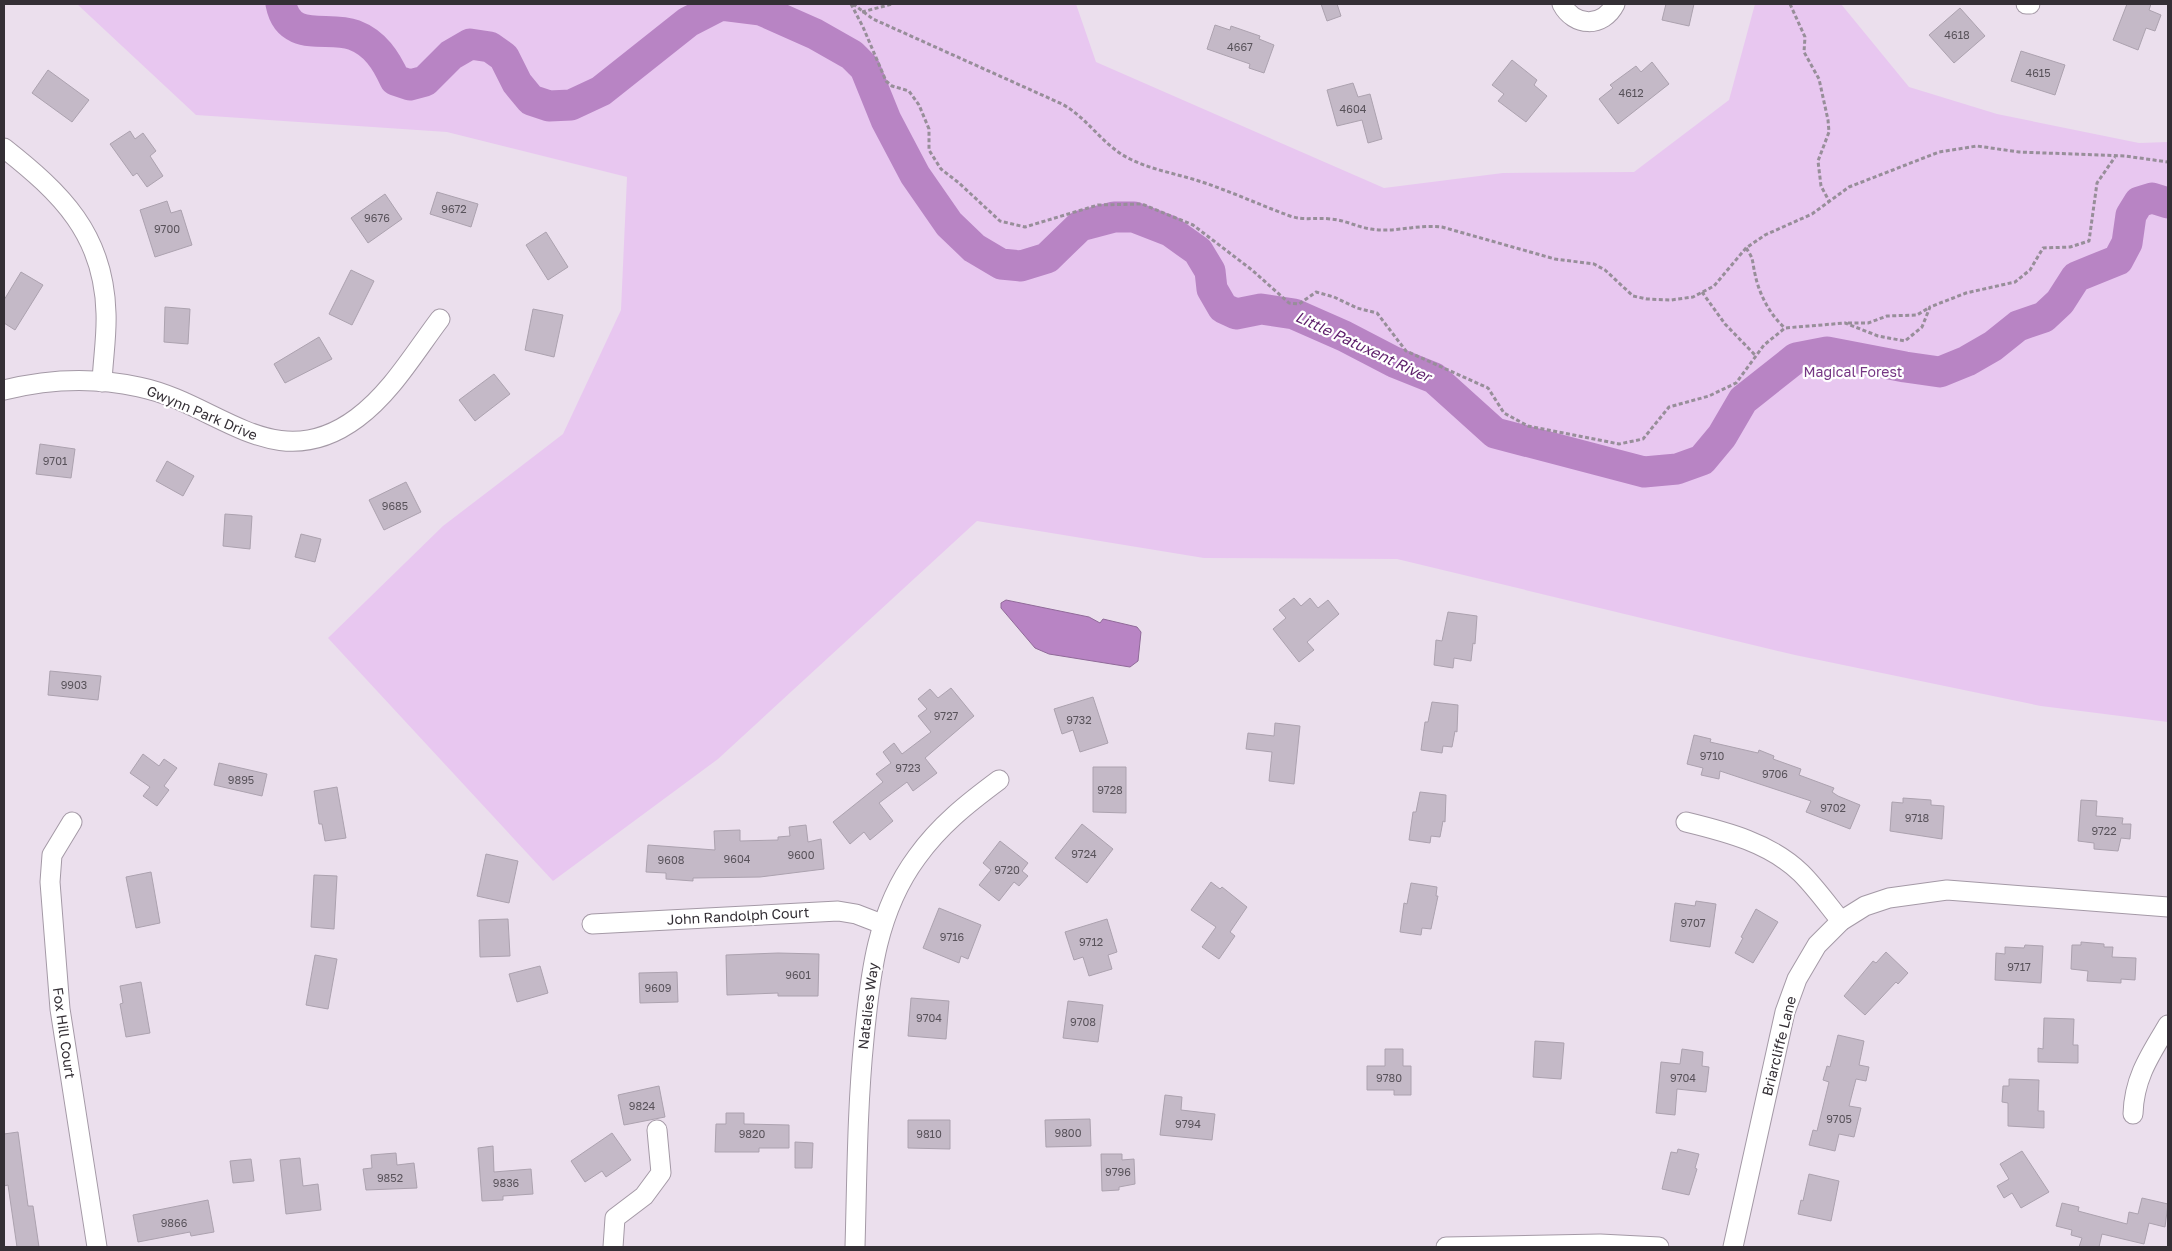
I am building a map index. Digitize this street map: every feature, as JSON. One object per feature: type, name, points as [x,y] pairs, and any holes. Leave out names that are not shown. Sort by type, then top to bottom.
[{"type":"street","points":[[1562,4],[1572,17],[1587,22],[1595,22],[1607,15],[1615,4]]},
{"type":"street","points":[[4,148],[37,174],[61,198],[80,223],[96,251],[103,281],[106,313],[102,382]]},
{"type":"street","name":"Gwynn Park Drive","points":[[4,390],[58,380],[102,382],[140,387],[180,401],[235,428],[264,439],[288,442],[314,439],[338,429],[364,411],[384,393],[440,319]]},
{"type":"street","name":"Natalies Way","points":[[856,1247],[858,1109],[861,1064],[870,976],[882,924],[896,892],[911,866],[935,833],[959,809],[999,780]]},
{"type":"street","name":"Fox Hill Court","points":[[72,822],[52,855],[50,882],[60,1009],[97,1247]]},
{"type":"street","points":[[1686,822],[1732,834],[1782,857],[1801,874],[1841,921]]},
{"type":"street","name":"Briarcliffe Lane","points":[[1733,1247],[1785,1012],[1797,979],[1817,945],[1841,921],[1865,906],[1889,898],[1947,890],[2168,907]]},
{"type":"street","name":"John Randolph Court","points":[[592,924],[838,911],[856,914],[882,924]]},
{"type":"street","points":[[2133,1114],[2133,1094],[2140,1076],[2168,1026]]},
{"type":"street","points":[[614,1247],[615,1218],[644,1196],[662,1173],[657,1130]]},
{"type":"street","points":[[1446,1247],[1600,1244],[1659,1247]]},
{"type":"path","points":[[852,4],[873,19],[1073,110],[1114,149],[1129,158],[1221,189],[1290,216],[1306,220],[1329,218],[1351,222],[1369,229],[1434,226],[1555,259],[1594,264],[1605,270],[1633,296],[1647,300],[1671,300],[1694,297],[1714,286],[1746,248],[1765,235],[1812,214],[1849,187],[1939,152],[1977,146],[2019,152],[2125,156],[2168,162]]},
{"type":"path","points":[[852,4],[886,81],[892,86],[909,91],[919,105],[929,129],[929,150],[941,169],[1000,221],[1025,227],[1098,205],[1142,204],[1193,226],[1252,270],[1288,303],[1299,304],[1316,292],[1334,297],[1357,308],[1378,313],[1406,351],[1443,366],[1488,388],[1504,413],[1528,426],[1619,444],[1643,439],[1669,407],[1709,396],[1736,383],[1764,345],[1785,328],[1868,323],[1887,316],[1917,315],[1930,307],[1966,293],[2015,282],[2030,270],[2043,248],[2070,247],[2089,241],[2097,183],[2115,157]]},
{"type":"path","points":[[861,12],[892,4]]},
{"type":"path","points":[[1790,4],[1805,37],[1804,52],[1819,79],[1828,120],[1829,132],[1818,161],[1821,186],[1829,201]]},
{"type":"path","points":[[1746,248],[1753,258],[1754,274],[1773,318],[1785,328]]},
{"type":"path","points":[[1702,292],[1725,324],[1756,356]]},
{"type":"path","points":[[1845,323],[1878,336],[1905,341],[1922,327],[1930,307]]},
{"type":"green space","name":"Magical Forest","points":[[77,4],[1076,4],[1096,62],[1384,188],[1503,173],[1634,172],[1729,100],[1755,4],[1841,4],[1909,87],[1997,114],[2139,143],[2168,142],[2168,722],[2041,706],[1795,655],[1397,559],[1204,558],[977,521],[718,759],[553,881],[328,638],[443,526],[563,434],[621,310],[627,177],[447,132],[196,115]]},
{"type":"shaded area","points":[[1006,600],[1089,617],[1100,623],[1103,619],[1137,627],[1141,632],[1138,661],[1130,667],[1049,654],[1035,648],[1001,608],[1001,603]]},
{"type":"building","points":[[1321,4],[1337,4],[1341,16],[1327,21]]},
{"type":"building","points":[[1666,4],[1694,4],[1689,26],[1662,20]]},
{"type":"building","points":[[2127,4],[2151,4],[2149,10],[2161,15],[2155,31],[2146,28],[2138,50],[2113,40]]},
{"type":"building","points":[[1960,8],[1985,36],[1954,63],[1929,35]]},
{"type":"building","points":[[1215,25],[1230,30],[1231,26],[1260,36],[1259,39],[1274,45],[1264,73],[1249,68],[1250,64],[1207,49]]},
{"type":"building","points":[[2021,51],[2065,65],[2055,95],[2011,81]]},
{"type":"building","points":[[1512,60],[1537,80],[1534,85],[1547,96],[1526,122],[1498,101],[1504,94],[1492,85]]},
{"type":"building","points":[[1652,62],[1669,84],[1618,124],[1599,99],[1613,88],[1610,85],[1636,66],[1641,72]]},
{"type":"building","points":[[48,70],[89,100],[72,122],[32,93]]},
{"type":"building","points":[[1353,83],[1358,97],[1370,94],[1382,139],[1368,143],[1362,120],[1337,126],[1327,90]]},
{"type":"building","points":[[130,131],[135,139],[143,133],[156,151],[150,156],[163,176],[147,187],[137,173],[133,176],[110,144]]},
{"type":"building","points":[[437,192],[478,204],[471,227],[430,214]]},
{"type":"building","points":[[385,194],[402,219],[368,243],[351,218]]},
{"type":"building","points":[[167,201],[171,213],[181,210],[192,245],[155,257],[140,210]]},
{"type":"building","points":[[546,232],[568,267],[548,280],[526,245]]},
{"type":"building","points":[[351,270],[374,281],[352,325],[329,314]]},
{"type":"building","points":[[21,272],[43,285],[15,330],[4,323],[4,300]]},
{"type":"building","points":[[165,307],[190,309],[188,344],[164,342]]},
{"type":"building","points":[[533,309],[563,315],[554,357],[525,350]]},
{"type":"building","points":[[319,337],[332,359],[285,383],[274,364]]},
{"type":"building","points":[[494,374],[510,394],[475,421],[459,400]]},
{"type":"building","points":[[40,444],[75,449],[71,478],[36,474]]},
{"type":"building","points":[[167,461],[194,476],[183,496],[156,481]]},
{"type":"building","points":[[406,482],[421,512],[384,530],[369,500]]},
{"type":"building","points":[[225,514],[252,516],[250,549],[223,546]]},
{"type":"building","points":[[301,534],[321,539],[315,562],[295,557]]},
{"type":"building","points":[[1294,598],[1301,606],[1310,598],[1318,608],[1328,600],[1339,614],[1307,642],[1314,650],[1299,662],[1273,629],[1286,618],[1279,610]]},
{"type":"building","points":[[1448,612],[1477,616],[1475,644],[1473,643],[1471,661],[1454,658],[1453,668],[1434,665],[1436,640],[1442,641]]},
{"type":"building","points":[[50,671],[101,676],[98,700],[48,695]]},
{"type":"building","points":[[951,688],[974,716],[925,758],[937,773],[913,791],[907,782],[879,803],[893,821],[870,840],[864,832],[850,844],[833,822],[883,782],[876,774],[891,763],[883,752],[894,743],[902,754],[931,732],[918,716],[927,709],[918,699],[930,689],[938,698]]},
{"type":"building","points":[[1093,697],[1108,743],[1080,752],[1073,730],[1062,734],[1054,709]]},
{"type":"building","points":[[1432,702],[1458,705],[1457,732],[1455,731],[1452,747],[1443,746],[1442,753],[1421,750],[1425,722],[1428,722]]},
{"type":"building","points":[[1275,723],[1300,726],[1294,784],[1269,781],[1272,752],[1246,749],[1248,733],[1274,736]]},
{"type":"building","points":[[1694,735],[1711,739],[1710,742],[1758,753],[1759,750],[1774,756],[1773,759],[1801,769],[1799,775],[1834,788],[1832,792],[1838,796],[1860,805],[1850,829],[1806,812],[1811,801],[1720,771],[1719,779],[1701,775],[1703,768],[1687,764]]},
{"type":"building","points":[[143,754],[159,766],[164,759],[177,768],[164,786],[169,790],[157,806],[143,796],[150,787],[130,773]]},
{"type":"building","points":[[219,763],[267,774],[262,796],[214,785]]},
{"type":"building","points":[[1093,767],[1126,767],[1126,813],[1093,812]]},
{"type":"building","points":[[337,787],[346,838],[325,841],[322,824],[319,824],[314,791]]},
{"type":"building","points":[[1420,792],[1446,795],[1445,822],[1443,821],[1440,837],[1431,836],[1430,843],[1409,840],[1413,812],[1416,812]]},
{"type":"building","points":[[1903,798],[1931,800],[1931,805],[1944,806],[1942,839],[1890,831],[1892,802],[1903,803]]},
{"type":"building","points":[[2081,800],[2097,801],[2096,816],[2123,818],[2122,824],[2131,824],[2130,839],[2121,838],[2118,851],[2094,849],[2094,843],[2078,841]]},
{"type":"building","points":[[1082,824],[1113,849],[1087,883],[1055,858]]},
{"type":"building","points":[[806,825],[808,842],[821,839],[824,869],[760,877],[693,878],[693,881],[666,879],[666,873],[646,872],[648,845],[715,850],[714,831],[740,830],[740,841],[778,840],[778,837],[790,836],[789,827]]},
{"type":"building","points":[[1000,841],[1028,863],[1022,871],[1028,876],[1019,886],[1014,882],[999,901],[979,885],[991,870],[983,863]]},
{"type":"building","points":[[486,854],[518,861],[509,903],[477,896]]},
{"type":"building","points":[[151,872],[160,923],[136,928],[126,877]]},
{"type":"building","points":[[314,875],[337,876],[334,929],[311,927]]},
{"type":"building","points":[[1211,882],[1220,889],[1222,887],[1247,907],[1230,932],[1235,936],[1219,959],[1202,947],[1216,927],[1191,910]]},
{"type":"building","points":[[1411,883],[1437,887],[1436,896],[1438,896],[1431,929],[1422,928],[1421,935],[1400,932],[1404,903],[1407,904]]},
{"type":"building","points":[[1696,901],[1716,904],[1710,947],[1670,941],[1675,903],[1695,906]]},
{"type":"building","points":[[939,908],[981,925],[968,959],[961,956],[959,963],[923,948]]},
{"type":"building","points":[[1756,909],[1778,922],[1753,963],[1735,953]]},
{"type":"building","points":[[508,919],[510,956],[480,957],[479,920]]},
{"type":"building","points":[[1107,919],[1117,952],[1108,955],[1112,969],[1089,976],[1083,957],[1074,960],[1065,932]]},
{"type":"building","points":[[2081,942],[2104,944],[2104,947],[2113,947],[2112,957],[2136,958],[2135,980],[2121,979],[2121,983],[2087,981],[2088,971],[2071,969],[2072,945],[2081,945]]},
{"type":"building","points":[[2025,945],[2043,946],[2041,983],[1995,980],[1996,953],[2005,954],[2005,947],[2024,948]]},
{"type":"building","points":[[1886,952],[1908,973],[1898,984],[1896,982],[1865,1015],[1844,996],[1873,961],[1876,963]]},
{"type":"building","points":[[819,954],[818,996],[778,996],[778,993],[727,995],[726,955]]},
{"type":"building","points":[[315,955],[337,959],[328,1009],[306,1005]]},
{"type":"building","points":[[540,966],[548,993],[517,1002],[509,974]]},
{"type":"building","points":[[677,972],[678,1002],[640,1003],[639,973]]},
{"type":"building","points":[[141,982],[150,1033],[126,1037],[120,1004],[123,1003],[120,986]]},
{"type":"building","points":[[911,998],[949,1001],[946,1039],[908,1036]]},
{"type":"building","points":[[1068,1001],[1103,1005],[1098,1042],[1063,1038]]},
{"type":"building","points":[[2044,1018],[2074,1019],[2073,1045],[2078,1045],[2078,1063],[2038,1062],[2038,1048],[2043,1049]]},
{"type":"building","points":[[1838,1035],[1864,1041],[1859,1065],[1869,1067],[1866,1081],[1856,1079],[1849,1106],[1861,1108],[1854,1137],[1839,1134],[1835,1151],[1809,1145],[1813,1130],[1817,1131],[1829,1082],[1823,1080],[1827,1066],[1830,1067]]},
{"type":"building","points":[[1535,1041],[1564,1043],[1561,1079],[1533,1077]]},
{"type":"building","points":[[1385,1049],[1403,1049],[1403,1066],[1411,1066],[1411,1095],[1394,1095],[1394,1090],[1367,1090],[1367,1066],[1385,1066]]},
{"type":"building","points":[[1682,1049],[1703,1052],[1702,1066],[1709,1067],[1706,1092],[1677,1089],[1675,1115],[1656,1113],[1661,1062],[1680,1064]]},
{"type":"building","points":[[2009,1079],[2039,1080],[2038,1111],[2044,1111],[2044,1128],[2008,1126],[2008,1103],[2002,1102],[2003,1086],[2009,1086]]},
{"type":"building","points":[[659,1086],[665,1117],[624,1125],[618,1095]]},
{"type":"building","points":[[1165,1095],[1182,1097],[1181,1110],[1215,1114],[1212,1140],[1160,1135]]},
{"type":"building","points":[[726,1113],[744,1113],[744,1124],[789,1125],[789,1148],[759,1148],[759,1152],[715,1152],[716,1124],[726,1124]]},
{"type":"building","points":[[1090,1119],[1091,1146],[1046,1147],[1045,1120]]},
{"type":"building","points":[[908,1120],[950,1120],[950,1149],[908,1148]]},
{"type":"building","points":[[18,1132],[28,1206],[33,1206],[39,1247],[17,1247],[8,1185],[4,1186],[4,1134]]},
{"type":"building","points":[[612,1133],[631,1160],[606,1177],[602,1171],[585,1182],[571,1161]]},
{"type":"building","points":[[795,1142],[813,1143],[812,1168],[795,1168]]},
{"type":"building","points":[[493,1146],[494,1172],[531,1169],[533,1194],[503,1196],[503,1200],[482,1201],[478,1148]]},
{"type":"building","points":[[1678,1149],[1699,1154],[1695,1168],[1697,1169],[1689,1195],[1662,1189],[1671,1152],[1677,1153]]},
{"type":"building","points":[[2022,1151],[2049,1192],[2021,1208],[2012,1193],[2004,1198],[1997,1186],[2009,1179],[2000,1164]]},
{"type":"building","points":[[396,1153],[397,1165],[414,1163],[417,1188],[366,1190],[363,1169],[372,1168],[371,1155]]},
{"type":"building","points":[[1101,1154],[1122,1154],[1122,1160],[1134,1159],[1135,1184],[1119,1187],[1119,1190],[1102,1191]]},
{"type":"building","points":[[300,1158],[303,1186],[318,1184],[321,1210],[286,1214],[280,1160]]},
{"type":"building","points":[[251,1159],[254,1181],[233,1183],[230,1161]]},
{"type":"building","points":[[1809,1174],[1839,1181],[1831,1221],[1798,1214]]},
{"type":"building","points":[[2142,1198],[2168,1204],[2165,1227],[2149,1223],[2144,1244],[2102,1234],[2099,1247],[2079,1247],[2082,1238],[2071,1235],[2072,1230],[2056,1226],[2062,1203],[2079,1207],[2078,1211],[2127,1224],[2129,1212],[2138,1214]]},
{"type":"building","points":[[208,1200],[214,1232],[191,1236],[190,1232],[138,1242],[133,1215]]},
{"type":"waterway","name":"Little Patuxent River","points":[[281,4],[285,16],[292,24],[301,29],[344,32],[361,38],[379,53],[395,80],[410,85],[425,81],[451,55],[470,44],[490,47],[504,57],[517,83],[531,100],[549,106],[571,105],[601,91],[688,22],[721,5],[761,10],[815,34],[852,55],[865,68],[886,120],[915,175],[949,224],[974,248],[1001,264],[1021,266],[1047,258],[1080,226],[1114,217],[1134,217],[1170,231],[1198,251],[1210,271],[1212,289],[1223,308],[1236,314],[1261,309],[1294,314],[1344,336],[1394,362],[1434,378],[1495,433],[1644,472],[1677,469],[1702,460],[1722,436],[1743,400],[1796,358],[1827,352],[1940,372],[1967,361],[1993,346],[2018,326],[2044,317],[2060,302],[2076,277],[2118,260],[2127,243],[2131,215],[2139,202],[2152,198],[2168,203]]}]
